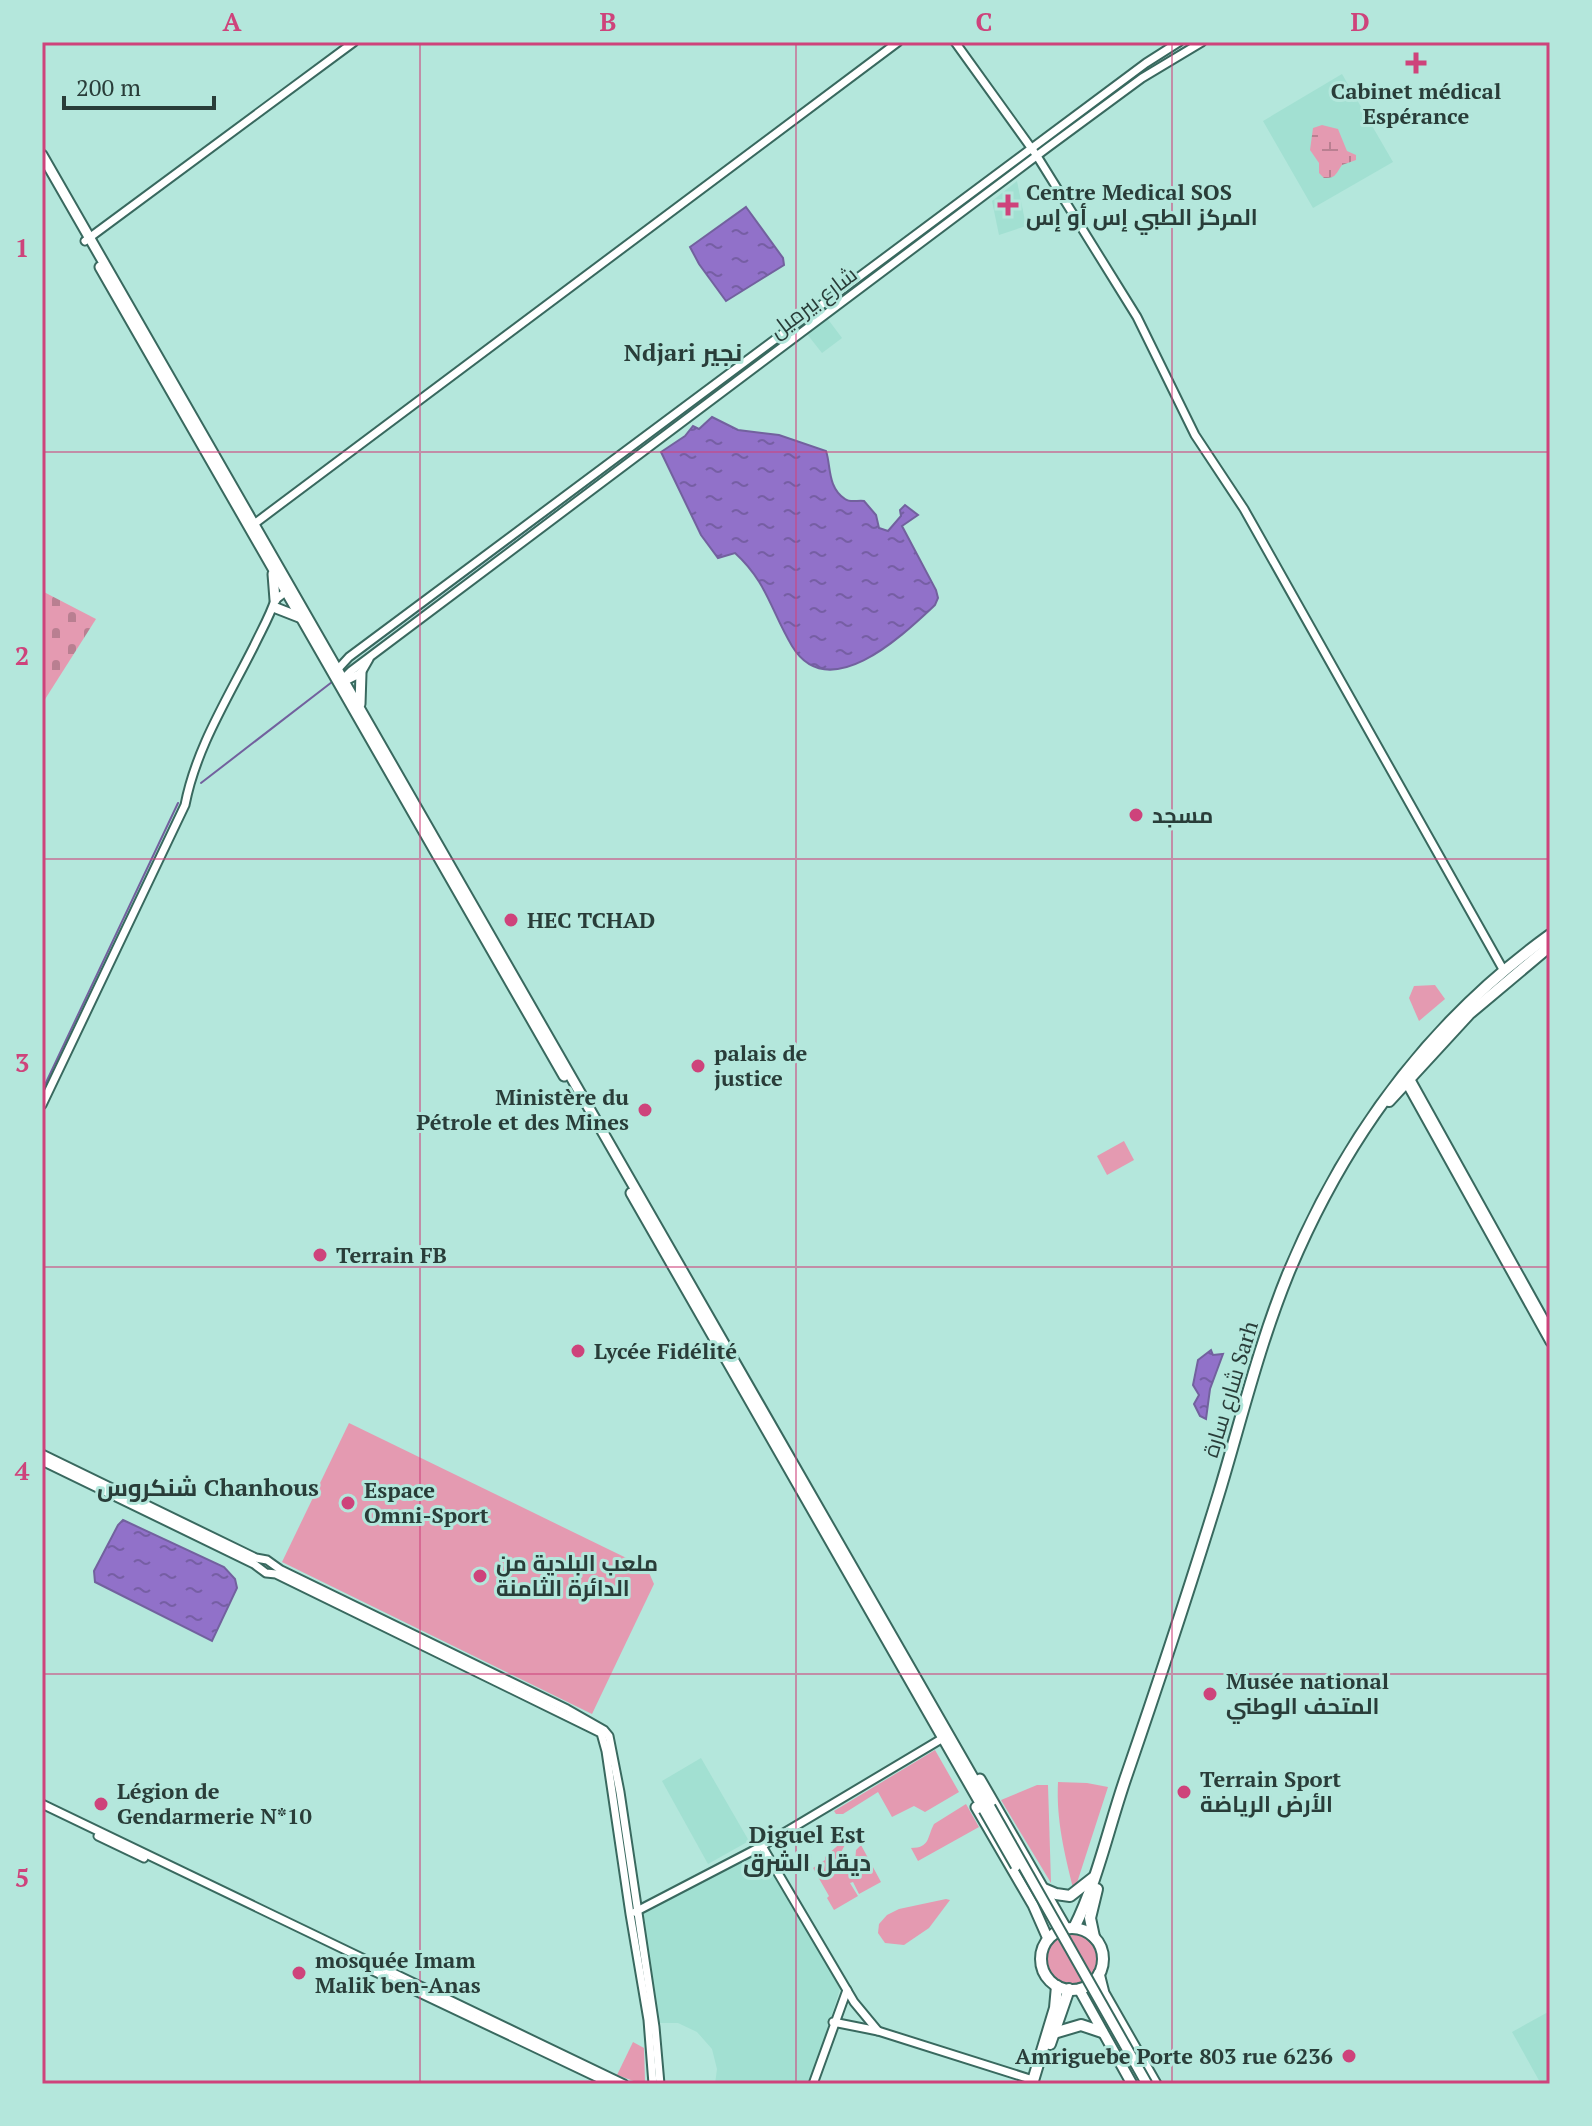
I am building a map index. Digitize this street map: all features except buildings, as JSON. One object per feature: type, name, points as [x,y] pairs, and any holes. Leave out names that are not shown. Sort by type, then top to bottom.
[{"type":"highway","name":"شارع سارة Sarh","points":[[1070,1928],[1095,1877],[1194,1574],[1262,1350],[1303,1241],[1333,1180],[1394,1084],[1450,1020],[1550,935]]},
{"type":"highway","name":"شارع سارة Sarh","points":[[1094,1937],[1090,1911],[1184,1625],[1291,1279],[1310,1234],[1352,1154],[1377,1117],[1469,1014],[1550,946]]},
{"type":"highway","points":[[1044,1889],[1070,1896],[1095,1877]]},
{"type":"highway","points":[[1070,1928],[1094,1937],[1102,1956],[1099,1973],[1091,1983],[1074,1989],[1057,1986],[1042,1968],[1042,1952],[1048,1939],[1070,1928]]},
{"type":"highway","points":[[1035,2083],[1055,2008],[1057,1986]]},
{"type":"highway","points":[[1035,2083],[1074,1989]]},
{"type":"highway","points":[[1054,2033],[1081,2025],[1102,2032]]},
{"type":"main road","points":[[42,155],[87,240]]},
{"type":"main road","points":[[42,167],[291,593],[300,617],[346,674],[360,708],[1144,2084]]},
{"type":"main road","points":[[252,526],[273,570],[346,674],[925,1700],[943,1738],[966,1772],[990,1793],[1044,1889],[1070,1928]]},
{"type":"main road","points":[[273,570],[274,606],[300,617]]},
{"type":"main road","points":[[346,674],[360,708]]},
{"type":"main road","points":[[966,1772],[970,1796],[1033,1905],[1048,1939]]},
{"type":"main road","points":[[1099,1973],[1104,1993],[1156,2084]]},
{"type":"main road","points":[[1074,1989],[1132,2084]]},
{"type":"street","points":[[87,240],[354,42]]},
{"type":"street","points":[[252,526],[898,42]]},
{"type":"street","points":[[955,42],[1032,148],[1137,317],[1195,435],[1244,509],[1504,971]]},
{"type":"street","name":"شارع بيرميل","points":[[346,674],[1032,148],[1179,42]]},
{"type":"street","name":"شارع بيرميل","points":[[346,674],[1037,156],[1150,73],[1202,42]]},
{"type":"street","points":[[42,1105],[185,805],[189,781],[203,746],[274,606],[291,593]]},
{"type":"street","points":[[1408,1080],[1550,1330]]},
{"type":"street","points":[[1408,1080],[1550,1342]]},
{"type":"street","points":[[42,1454],[256,1558],[267,1560],[281,1570],[604,1730],[609,1736],[620,1792],[653,2084]]},
{"type":"street","points":[[42,1461],[254,1564],[266,1573],[276,1574],[601,1733],[655,2027],[660,2084]]},
{"type":"street","points":[[633,1913],[762,1846],[943,1738]]},
{"type":"street","points":[[42,1806],[426,1997],[611,2084]]},
{"type":"street","points":[[42,1806],[624,2084]]},
{"type":"street","points":[[762,1846],[847,1990],[878,2031]]},
{"type":"street","points":[[813,2084],[847,1990]]},
{"type":"street","points":[[833,2022],[878,2031],[1035,2083]]},
{"type":"shaded area","points":[[1342,74],[1393,162],[1313,208],[1263,121]]},
{"type":"shaded area","name":"Centre Medical SOS المركز الطبي إس أو إس","points":[[1017,181],[1026,226],[999,235],[992,201]]},
{"type":"shaded area","points":[[827,318],[842,338],[822,353],[807,334]]},
{"type":"shaded area","points":[[701,1758],[749,1841],[708,1864],[662,1781]]},
{"type":"shaded area","points":[[761,1846],[840,1989],[810,2084],[715,2084],[717,2069],[712,2049],[697,2032],[678,2023],[658,2023],[643,1913]]},
{"type":"shaded area","points":[[1550,2011],[1550,2084],[1541,2084],[1512,2032]]},
{"type":"green space","points":[[1322,125],[1338,129],[1347,151],[1356,155],[1356,160],[1342,165],[1331,178],[1324,178],[1319,173],[1319,163],[1310,150],[1313,128]]},
{"type":"green space","points":[[42,591],[96,619],[42,704]]},
{"type":"green space","points":[[1435,985],[1445,999],[1419,1021],[1409,998],[1414,986]]},
{"type":"green space","points":[[1124,1141],[1134,1160],[1107,1175],[1097,1156]]},
{"type":"green space","name":"ملعب البلدية من الدائرة الثامنة","points":[[349,1423],[647,1568],[654,1584],[592,1714],[282,1562]]},
{"type":"green space","points":[[935,1750],[959,1792],[925,1812],[914,1806],[892,1817],[878,1792],[843,1814],[834,1811]]},
{"type":"green space","points":[[1058,1782],[1108,1787],[1074,1892],[1060,1824]]},
{"type":"green space","points":[[1037,1785],[1048,1785],[1051,1883],[1001,1800]]},
{"type":"green space","points":[[966,1804],[979,1827],[918,1861],[911,1848],[925,1844],[934,1824]]},
{"type":"green space","points":[[846,1838],[839,1856],[843,1865],[855,1863],[856,1850],[861,1845],[881,1882],[859,1894],[853,1882],[850,1883],[858,1896],[834,1910],[813,1868]]},
{"type":"green space","points":[[950,1900],[929,1928],[904,1945],[885,1943],[878,1933],[879,1924],[899,1909]]},
{"type":"green space","points":[[1072,1932],[1091,1940],[1099,1959],[1091,1978],[1072,1986],[1053,1978],[1045,1959],[1053,1940]]},
{"type":"green space","points":[[633,2042],[644,2048],[645,2082],[642,2084],[617,2075]]},
{"type":"water","points":[[746,207],[783,258],[784,265],[726,301],[690,247]]},
{"type":"water","points":[[712,417],[738,430],[779,435],[826,451],[831,476],[839,494],[847,500],[864,501],[876,515],[879,528],[888,531],[901,516],[900,510],[905,505],[918,515],[902,526],[936,590],[938,598],[935,605],[886,647],[866,659],[845,667],[826,669],[807,663],[792,646],[762,586],[746,564],[735,553],[718,558],[701,535],[661,452],[685,436],[693,426],[699,429]]},
{"type":"water","points":[[1211,1350],[1213,1355],[1223,1354],[1210,1389],[1206,1419],[1200,1416],[1194,1404],[1199,1395],[1193,1385],[1198,1360]]},
{"type":"water","points":[[123,1520],[224,1567],[235,1579],[237,1588],[212,1641],[95,1582],[94,1571]]},
{"type":"waterway","points":[[1144,73],[1193,42]]},
{"type":"waterway","points":[[363,652],[816,317]]},
{"type":"waterway","points":[[201,783],[332,682]]},
{"type":"waterway","points":[[42,1091],[178,803]]},
{"type":"place","name":"Cabinet médical Espérance","points":[[1416,63]]},
{"type":"place","name":"Centre Medical SOS المركز الطبي إس أو إس","points":[[1008,205]]},
{"type":"place","name":"مسجد","points":[[1136,815]]},
{"type":"place","name":"HEC TCHAD","points":[[511,920]]},
{"type":"place","name":"palais de justice","points":[[698,1066]]},
{"type":"place","name":"Ministère du Pétrole et des Mines","points":[[645,1110]]},
{"type":"place","name":"Terrain FB","points":[[320,1255]]},
{"type":"place","name":"Lycée Fidélité","points":[[578,1351]]},
{"type":"place","name":"Espace Omni-Sport","points":[[348,1503]]},
{"type":"place","name":"ملعب البلدية من الدائرة الثامنة","points":[[480,1576]]},
{"type":"place","name":"Musée national المتحف الوطني","points":[[1210,1694]]},
{"type":"place","name":"Terrain Sport الأرض الرياضة","points":[[1184,1792]]},
{"type":"place","name":"Légion de Gendarmerie N*10","points":[[101,1804]]},
{"type":"place","name":"mosquée Imam Malik ben-Anas","points":[[299,1973]]},
{"type":"place","name":"Amriguebe Porte 803 rue 6236","points":[[1349,2056]]},
{"type":"district","name":"Ndjari نجير","points":[[683,353]]},
{"type":"district","name":"شنكروس Chanhous","points":[[208,1488]]},
{"type":"district","name":"Diguel Est ديقل الشرق","points":[[807,1849]]}]
